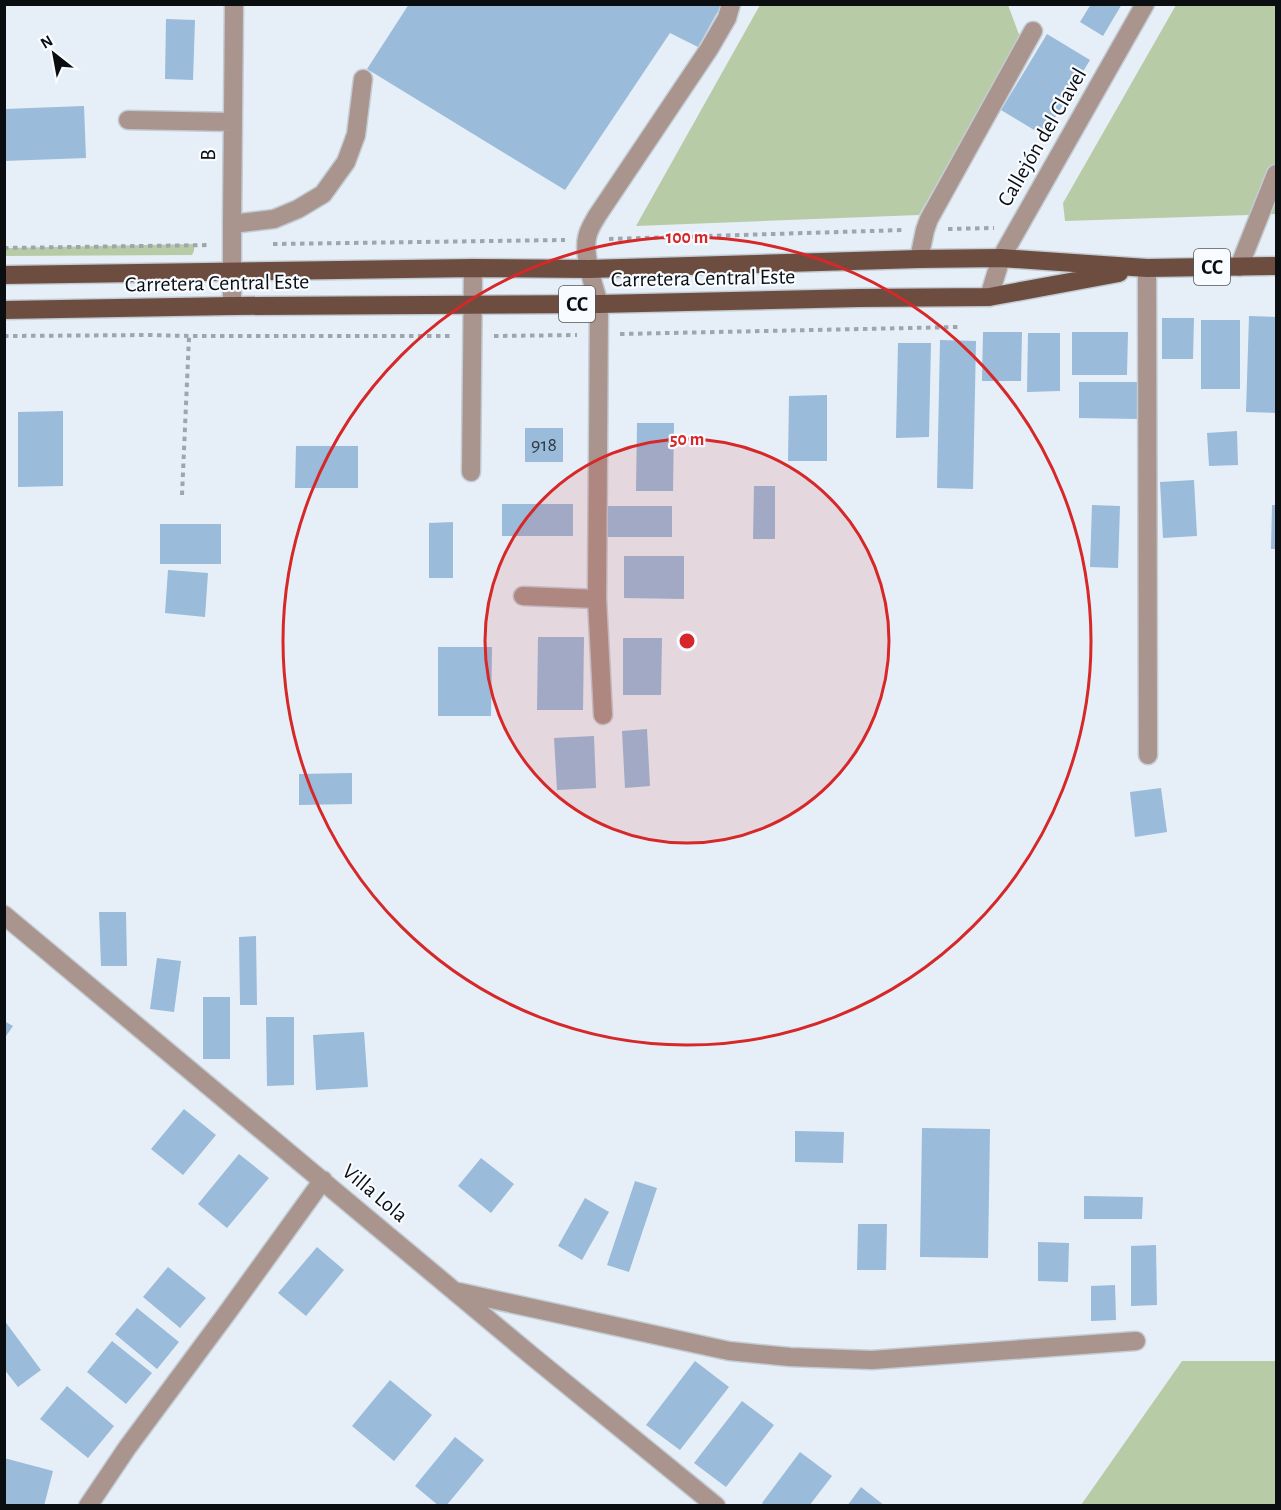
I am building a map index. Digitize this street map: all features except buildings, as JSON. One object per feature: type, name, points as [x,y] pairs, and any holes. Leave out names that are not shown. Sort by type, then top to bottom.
[{"type":"main road","name":"Carretera Central Este","points":[[4,275],[589,268],[1001,258],[1147,268],[1276,266]]},
{"type":"main road","name":"Carretera Central Este","points":[[4,310],[599,304],[989,297],[1147,268]]},
{"type":"street","name":"B","points":[[232,306],[234,4]]},
{"type":"street","points":[[603,715],[597,599],[599,304],[589,268],[586,240],[597,216],[709,49],[727,18],[731,4]]},
{"type":"street","name":"Callejón del Clavel","points":[[989,297],[1001,258],[1145,4]]},
{"type":"street","points":[[919,259],[929,219],[1033,31]]},
{"type":"street","points":[[232,224],[274,219],[324,194],[346,162],[356,135],[363,80]]},
{"type":"street","points":[[128,120],[233,122]]},
{"type":"street","points":[[1239,267],[1276,174]]},
{"type":"street","points":[[471,472],[473,268]]},
{"type":"street","points":[[1147,268],[1148,755]]},
{"type":"street","points":[[523,596],[597,599]]},
{"type":"street","name":"Villa Lola","points":[[4,915],[532,1356],[716,1506]]},
{"type":"street","points":[[88,1506],[127,1448],[322,1180]]},
{"type":"street","points":[[455,1291],[718,1349],[790,1357],[872,1360],[1136,1341]]},
{"type":"path","points":[[4,248],[586,240],[1019,227]]},
{"type":"path","points":[[182,495],[189,336]]},
{"type":"green space","points":[[760,5],[1008,5],[1020,37],[919,215],[636,226]]},
{"type":"green space","points":[[1176,5],[1276,5],[1276,214],[1065,221],[1063,203]]},
{"type":"green space","points":[[194,244],[192,255],[5,256],[5,248]]},
{"type":"green space","points":[[1182,1361],[1276,1361],[1276,1505],[1081,1505]]}]
